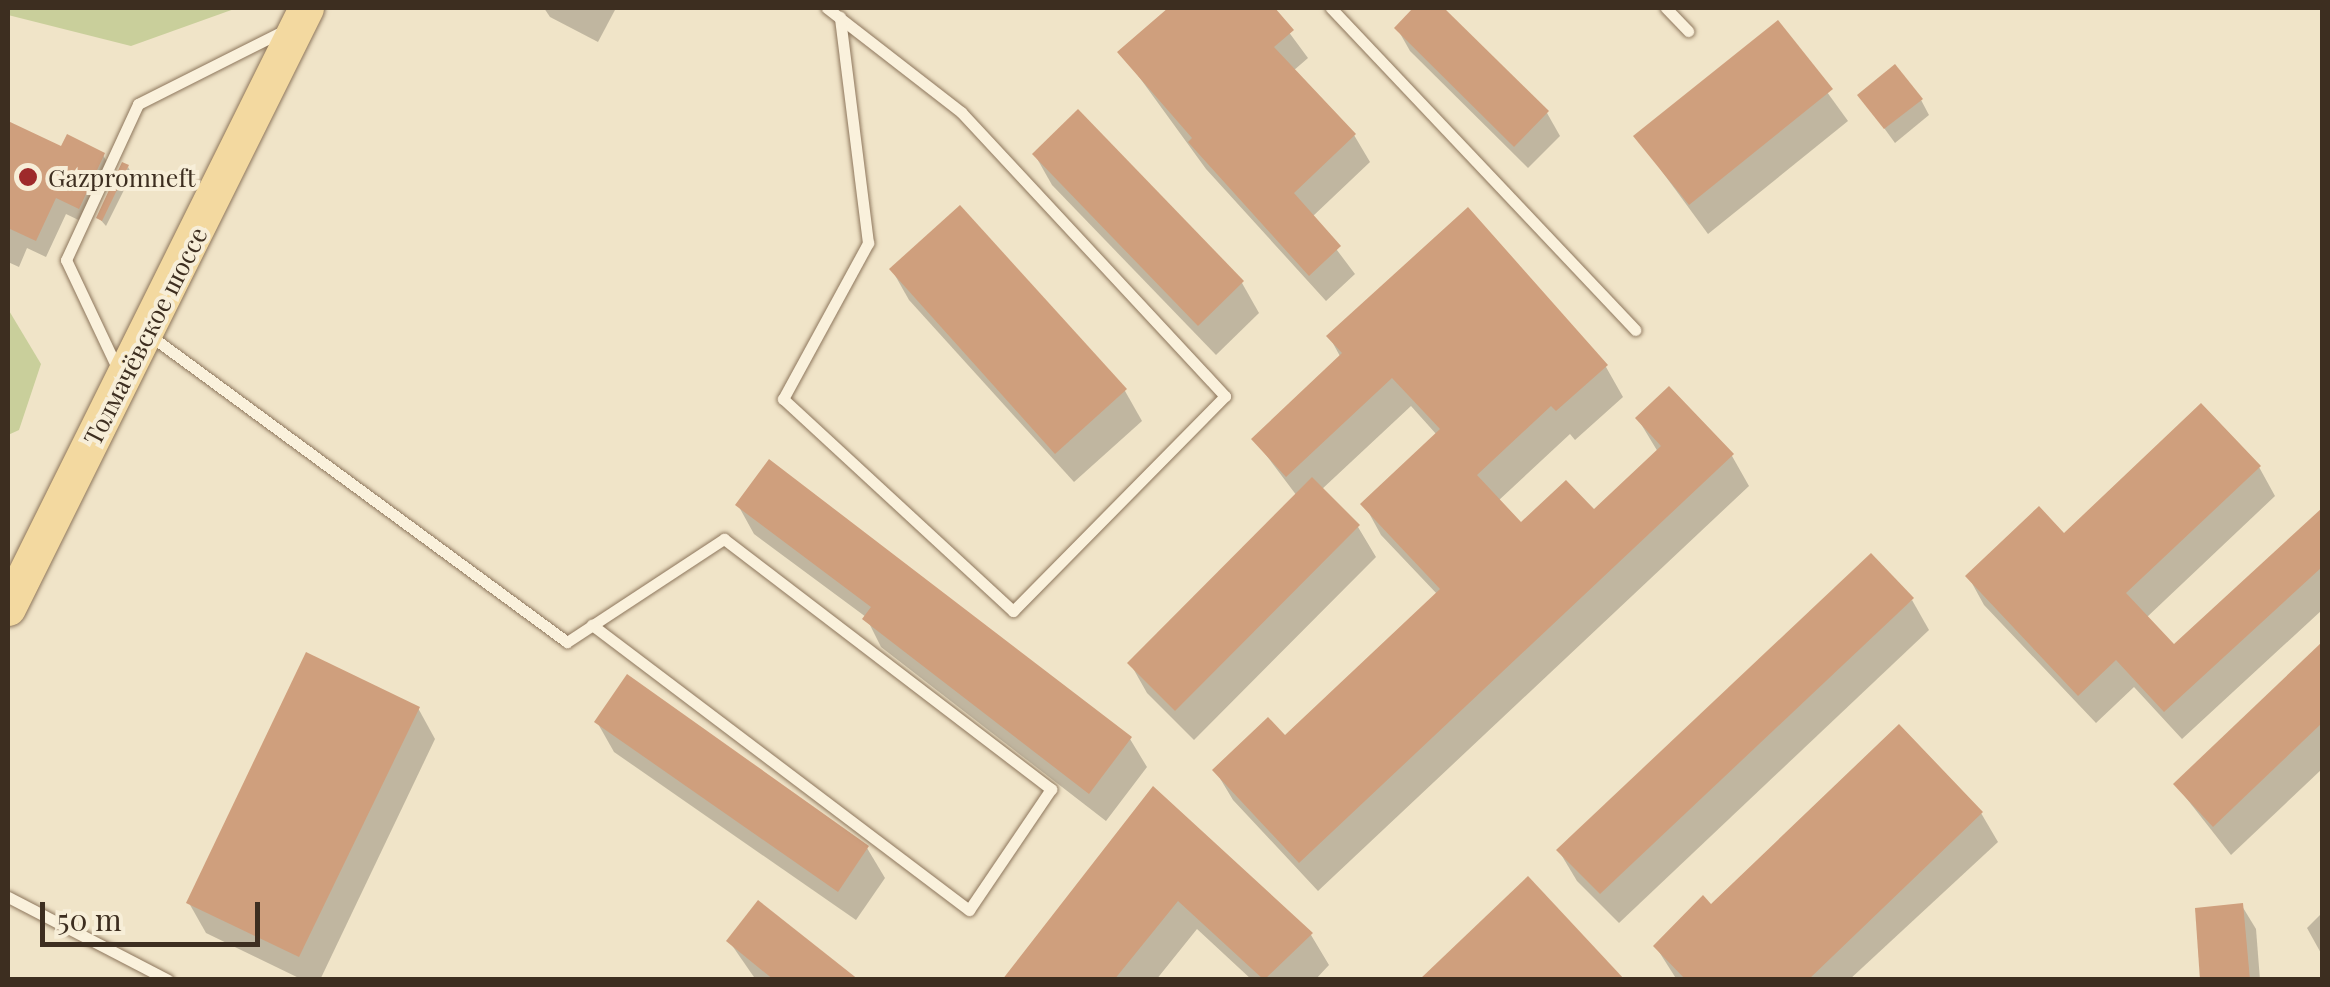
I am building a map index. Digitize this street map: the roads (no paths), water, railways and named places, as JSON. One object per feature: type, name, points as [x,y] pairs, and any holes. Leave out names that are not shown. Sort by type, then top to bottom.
[{"type":"main road","name":"Толмачёвское шоссе","points":[[8,608],[148,334],[302,15]]},
{"type":"lane","points":[[827,8],[840,18],[961,112],[1225,396],[1014,612],[784,399],[868,243],[840,18]]},
{"type":"lane","points":[[1331,8],[1635,330]]},
{"type":"lane","points":[[1666,8],[1688,31]]},
{"type":"lane","points":[[122,380],[66,260],[138,104],[302,15]]},
{"type":"lane","points":[[148,334],[566,642],[592,625],[724,539],[1051,790],[970,910],[592,625]]},
{"type":"lane","points":[[8,897],[168,980]]},
{"type":"place","name":"Gazpromneft","points":[[28,177]]}]
